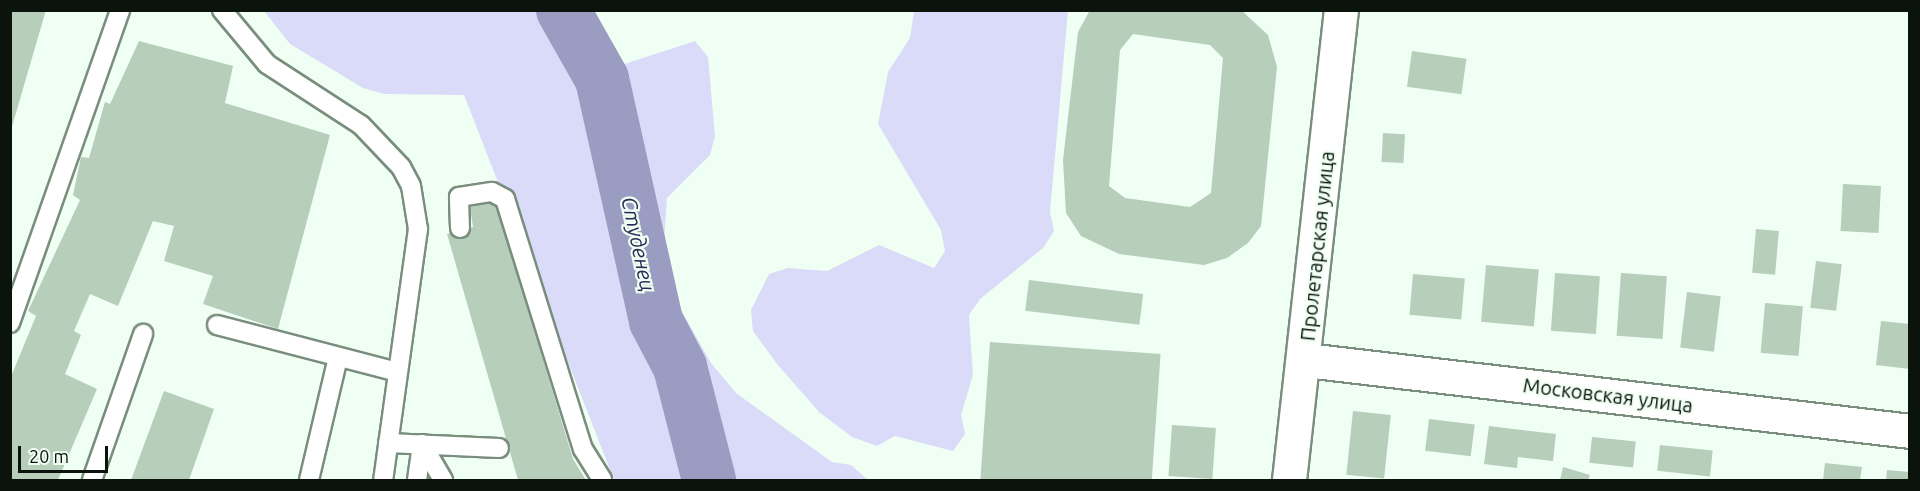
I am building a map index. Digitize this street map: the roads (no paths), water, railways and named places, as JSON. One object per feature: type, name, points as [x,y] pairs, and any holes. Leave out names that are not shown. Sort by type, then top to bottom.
[{"type":"street","name":"Пролетарская улица","points":[[1289,480],[1306,360],[1341,10]]},
{"type":"street","name":"Московская улица","points":[[1306,360],[1910,431]]},
{"type":"lane","points":[[10,323],[120,10]]},
{"type":"lane","points":[[222,10],[267,64],[361,125],[396,160],[411,186],[418,229],[383,480]]},
{"type":"lane","points":[[460,228],[459,197],[492,192],[505,199],[583,449],[602,480]]},
{"type":"lane","points":[[217,325],[397,372]]},
{"type":"lane","points":[[92,480],[143,334]]},
{"type":"lane","points":[[309,480],[338,357]]},
{"type":"lane","points":[[388,443],[499,448]]},
{"type":"lane","points":[[417,480],[422,444]]},
{"type":"lane","points":[[422,444],[443,480]]},
{"type":"waterway","name":"Студенец","points":[[563,10],[602,79],[656,321],[680,367],[709,480]]}]
